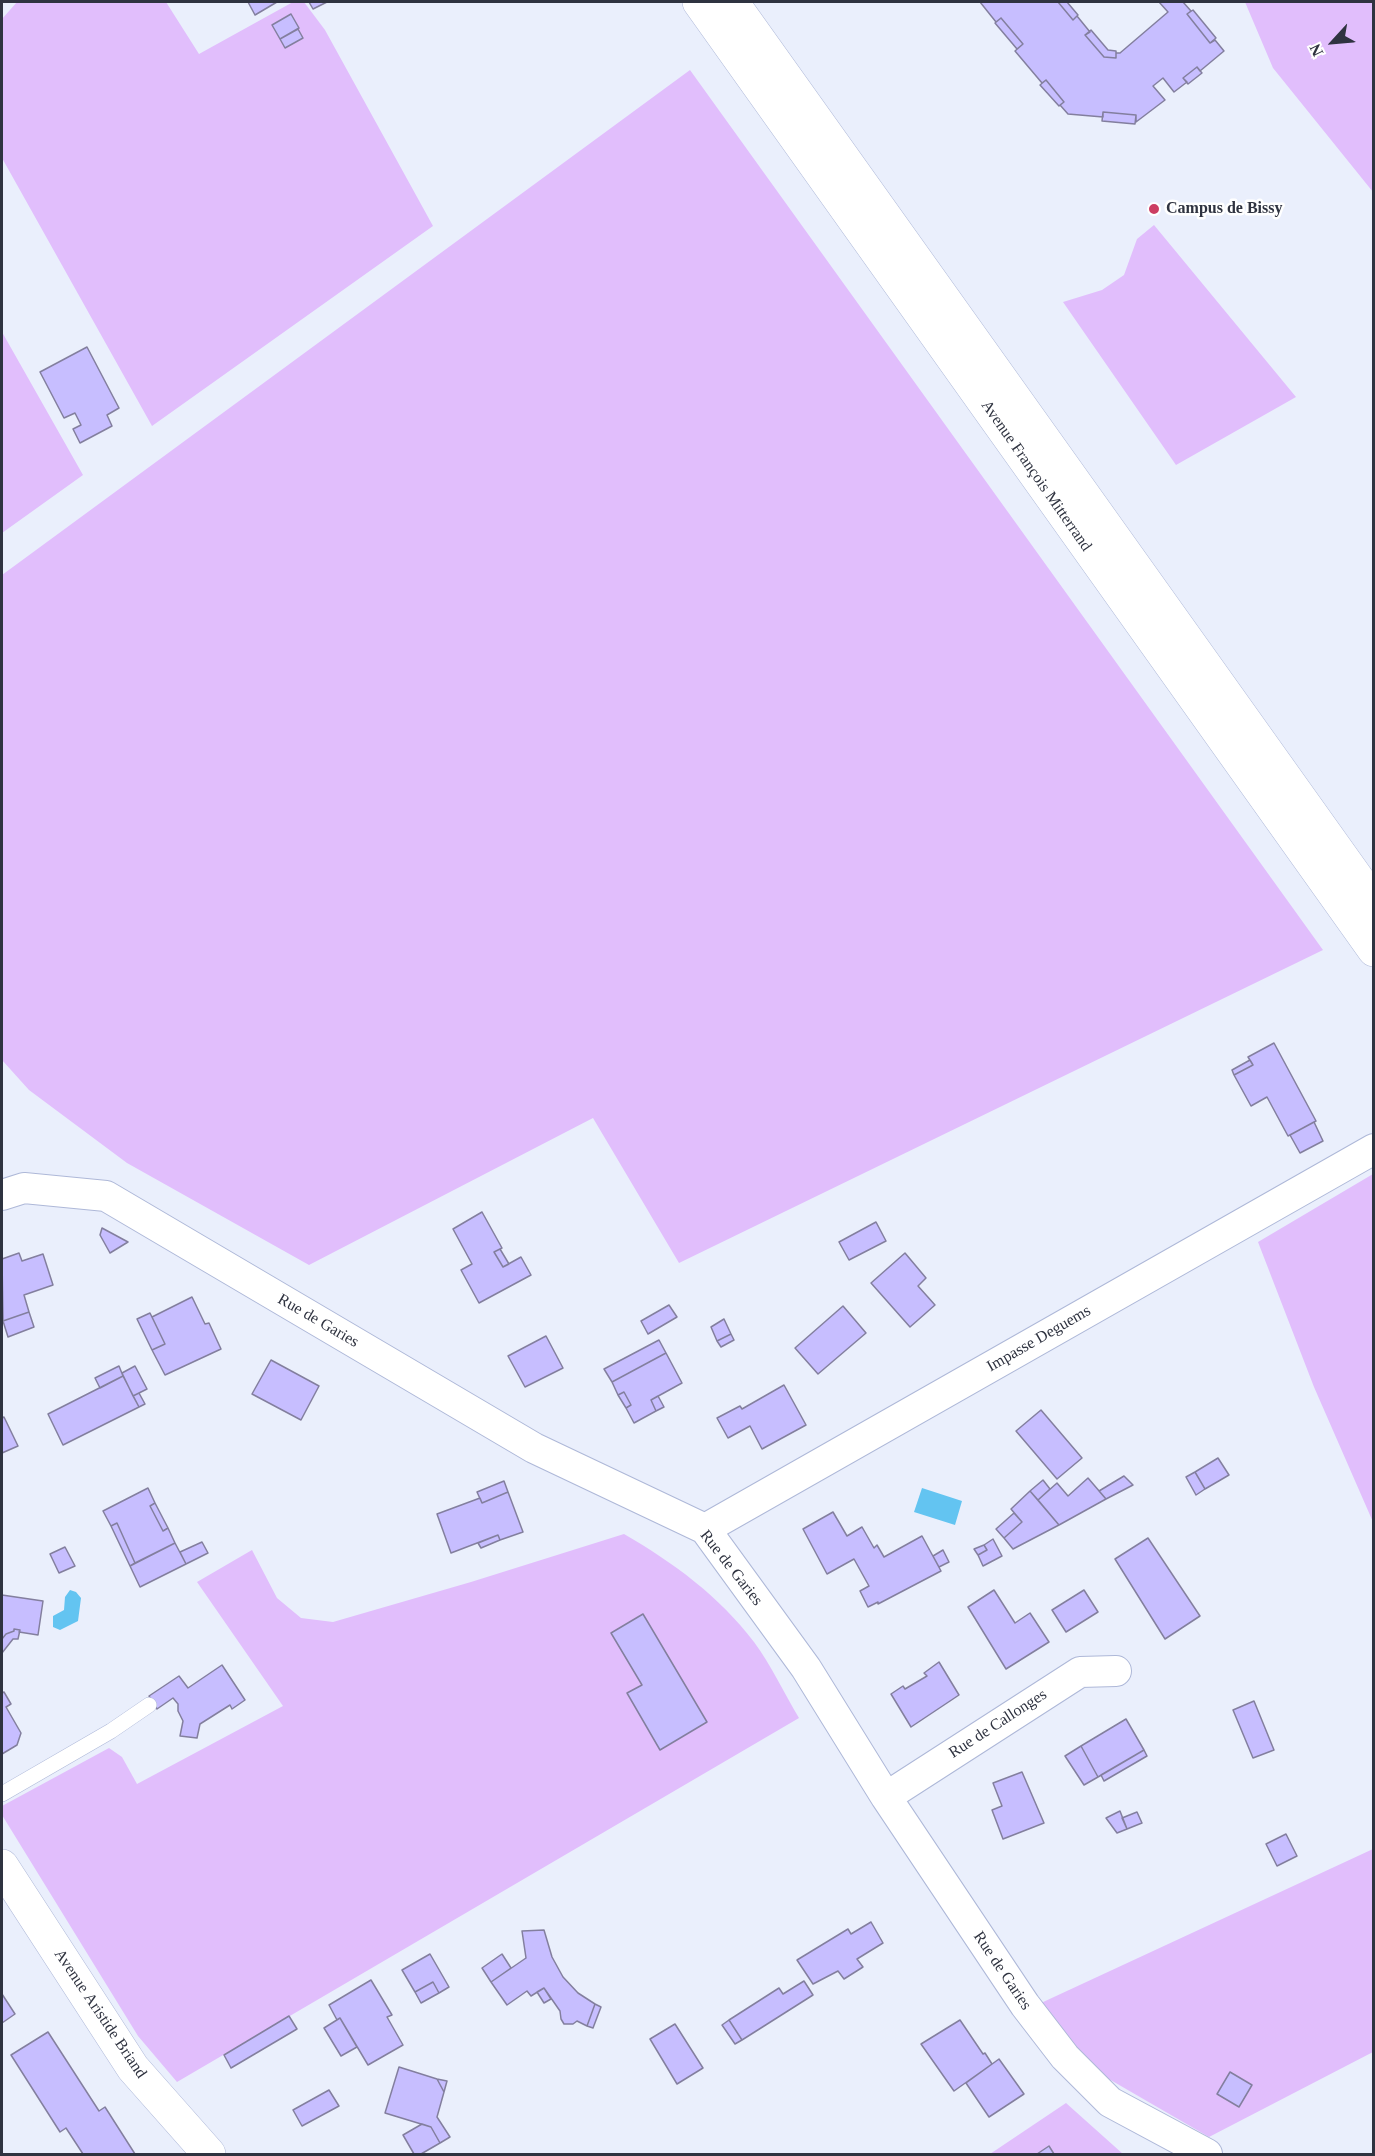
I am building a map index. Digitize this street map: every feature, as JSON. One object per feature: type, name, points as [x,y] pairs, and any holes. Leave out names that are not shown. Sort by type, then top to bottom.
[{"type":"main road","name":"Avenue François Mitterrand","points":[[699,2],[1374,950]]},
{"type":"main road","name":"Avenue François Mitterrand","points":[[732,2],[1374,902]]},
{"type":"main road","name":"Avenue Aristide Briand","points":[[2,1866],[133,2068],[208,2154]]},
{"type":"street","name":"Impasse Deguems","points":[[705,1529],[1374,1149]]},
{"type":"street","name":"Rue de Garies","points":[[2,1195],[24,1188],[106,1196],[534,1448],[705,1529],[806,1668],[886,1797],[1025,2006],[1065,2057],[1110,2102],[1207,2154]]},
{"type":"street","name":"Rue de Callonges","points":[[886,1797],[1080,1672],[1116,1671]]},
{"type":"lane","points":[[2,1794],[111,1731],[149,1705]]},
{"type":"shaded area","points":[[17,2],[166,2],[199,54],[293,2],[304,2],[325,30],[433,226],[152,426],[2,158],[2,19]]},
{"type":"shaded area","points":[[1245,2],[1373,2],[1373,192],[1273,68]]},
{"type":"shaded area","points":[[690,70],[1323,950],[679,1263],[593,1118],[309,1265],[127,1163],[29,1090],[2,1060],[2,575]]},
{"type":"shaded area","points":[[1154,225],[1296,397],[1176,465],[1063,302],[1102,290],[1124,275],[1137,239]]},
{"type":"shaded area","points":[[2,332],[83,475],[2,533]]},
{"type":"shaded area","points":[[1373,1174],[1373,1522],[1314,1387],[1258,1242]]},
{"type":"shaded area","points":[[624,1534],[678,1569],[726,1610],[754,1642],[799,1718],[177,2082],[138,2036],[2,1815],[2,1806],[109,1748],[122,1757],[137,1784],[283,1706],[197,1582],[252,1550],[277,1598],[301,1618],[333,1622]]},
{"type":"shaded area","points":[[1373,1849],[1373,2052],[1209,2137],[1095,2071],[1041,2003]]},
{"type":"shaded area","points":[[1066,2103],[1123,2154],[990,2154]]},
{"type":"water","points":[[922,1488],[962,1501],[955,1525],[914,1512]]},
{"type":"water","points":[[70,1590],[76,1592],[81,1598],[78,1621],[60,1630],[53,1627],[53,1616],[64,1610],[65,1597]]},
{"type":"building","points":[[248,2],[277,2],[255,15]]},
{"type":"building","points":[[309,2],[327,2],[313,9]]},
{"type":"building","points":[[980,2],[1058,2],[1073,20],[1077,16],[1090,32],[1085,35],[1104,57],[1116,58],[1116,53],[1120,53],[1168,12],[1159,2],[1183,2],[1191,11],[1187,14],[1210,43],[1215,40],[1224,51],[1200,71],[1197,67],[1183,78],[1187,82],[1174,92],[1163,78],[1153,86],[1165,100],[1136,122],[1136,115],[1103,112],[1103,117],[1068,114],[1060,105],[1064,102],[1046,80],[1042,83],[1015,51],[1023,44],[1001,18],[996,22]]},
{"type":"building","points":[[1058,2],[1067,2],[1078,15],[1073,20]]},
{"type":"building","points":[[1193,10],[1216,38],[1210,43],[1187,14]]},
{"type":"building","points":[[291,14],[299,28],[280,39],[272,25]]},
{"type":"building","points":[[1001,18],[1023,44],[1017,49],[995,23]]},
{"type":"building","points":[[298,29],[303,38],[285,48],[280,39]]},
{"type":"building","points":[[1091,30],[1108,50],[1116,51],[1116,58],[1104,57],[1085,35]]},
{"type":"building","points":[[1197,67],[1202,73],[1188,84],[1183,78]]},
{"type":"building","points":[[1046,80],[1064,102],[1059,106],[1040,85]]},
{"type":"building","points":[[1103,112],[1136,115],[1135,124],[1102,121]]},
{"type":"building","points":[[87,347],[119,408],[107,415],[112,426],[80,443],[73,429],[81,425],[75,413],[64,418],[40,372]]},
{"type":"building","points":[[1274,1043],[1316,1121],[1288,1136],[1267,1097],[1251,1106],[1234,1075],[1253,1065],[1248,1057]]},
{"type":"building","points":[[1250,1060],[1253,1065],[1234,1075],[1232,1070]]},
{"type":"building","points":[[1314,1122],[1323,1141],[1300,1153],[1290,1135]]},
{"type":"building","points":[[482,1212],[502,1248],[494,1252],[503,1267],[521,1257],[531,1275],[479,1303],[461,1270],[472,1264],[453,1229]]},
{"type":"building","points":[[876,1222],[886,1241],[849,1260],[839,1242]]},
{"type":"building","points":[[102,1228],[128,1242],[110,1253],[100,1235]]},
{"type":"building","points":[[500,1249],[509,1264],[503,1267],[494,1252]]},
{"type":"building","points":[[19,1253],[22,1261],[43,1254],[53,1285],[24,1295],[29,1312],[3,1321],[2,1259]]},
{"type":"building","points":[[905,1253],[926,1278],[918,1286],[935,1305],[910,1327],[871,1283]]},
{"type":"building","points":[[192,1297],[205,1324],[209,1323],[221,1349],[165,1375],[152,1350],[165,1344],[152,1317]]},
{"type":"building","points":[[669,1305],[677,1317],[648,1334],[641,1321]]},
{"type":"building","points":[[843,1306],[866,1333],[818,1374],[795,1348]]},
{"type":"building","points":[[29,1312],[34,1327],[8,1337],[3,1321]]},
{"type":"building","points":[[150,1313],[165,1344],[152,1350],[137,1319]]},
{"type":"building","points":[[724,1319],[731,1334],[717,1341],[711,1327]]},
{"type":"building","points":[[731,1334],[734,1340],[721,1347],[717,1341]]},
{"type":"building","points":[[546,1336],[563,1368],[525,1387],[508,1356]]},
{"type":"building","points":[[659,1340],[666,1353],[612,1382],[604,1369]]},
{"type":"building","points":[[666,1353],[682,1383],[651,1400],[656,1411],[634,1423],[626,1408],[631,1405],[624,1392],[618,1395],[612,1382]]},
{"type":"building","points":[[271,1360],[319,1386],[301,1420],[252,1394]]},
{"type":"building","points":[[119,1366],[123,1376],[100,1388],[95,1378]]},
{"type":"building","points":[[135,1366],[147,1389],[133,1396],[122,1373]]},
{"type":"building","points":[[123,1376],[139,1407],[63,1445],[48,1414]]},
{"type":"building","points":[[784,1385],[806,1425],[762,1449],[750,1426],[728,1438],[717,1418],[740,1406],[742,1409]]},
{"type":"building","points":[[624,1392],[631,1405],[626,1408],[618,1395]]},
{"type":"building","points":[[139,1393],[145,1404],[139,1407],[133,1396]]},
{"type":"building","points":[[658,1396],[664,1407],[656,1411],[651,1400]]},
{"type":"building","points":[[1041,1410],[1082,1458],[1057,1479],[1016,1431]]},
{"type":"building","points":[[4,1417],[18,1446],[2,1453],[2,1418]]},
{"type":"building","points":[[1218,1458],[1229,1475],[1205,1489],[1195,1472]]},
{"type":"building","points":[[1195,1472],[1205,1489],[1196,1495],[1186,1477]]},
{"type":"building","points":[[1124,1476],[1133,1485],[1106,1499],[1099,1491]]},
{"type":"building","points":[[1088,1478],[1106,1499],[1059,1525],[1038,1500],[1057,1483],[1068,1496]]},
{"type":"building","points":[[1043,1480],[1050,1489],[1038,1500],[1030,1491]]},
{"type":"building","points":[[504,1481],[508,1492],[482,1503],[477,1492]]},
{"type":"building","points":[[148,1488],[155,1503],[150,1506],[163,1531],[168,1528],[175,1543],[135,1563],[117,1523],[111,1526],[103,1511]]},
{"type":"building","points":[[1030,1491],[1059,1525],[1013,1549],[1004,1538],[1022,1522],[1011,1509]]},
{"type":"building","points":[[508,1492],[523,1532],[500,1540],[498,1535],[451,1553],[437,1514],[480,1498],[482,1503]]},
{"type":"building","points":[[155,1503],[168,1528],[163,1531],[150,1506]]},
{"type":"building","points":[[833,1512],[847,1536],[862,1527],[874,1548],[877,1545],[884,1557],[922,1536],[941,1571],[868,1607],[860,1591],[869,1586],[854,1559],[827,1574],[803,1529]]},
{"type":"building","points":[[1014,1513],[1022,1522],[1004,1538],[996,1529]]},
{"type":"building","points":[[117,1523],[135,1563],[130,1566],[111,1526]]},
{"type":"building","points":[[498,1535],[500,1540],[481,1548],[478,1543]]},
{"type":"building","points":[[1148,1538],[1200,1616],[1165,1639],[1115,1559]]},
{"type":"building","points":[[993,1539],[1002,1556],[983,1566],[978,1555],[987,1550],[984,1545]]},
{"type":"building","points":[[202,1542],[208,1553],[186,1564],[180,1552]]},
{"type":"building","points":[[175,1543],[186,1564],[140,1587],[130,1566]]},
{"type":"building","points":[[984,1545],[987,1550],[978,1555],[974,1549]]},
{"type":"building","points":[[65,1547],[75,1566],[59,1573],[50,1554]]},
{"type":"building","points":[[943,1550],[949,1562],[939,1567],[933,1556]]},
{"type":"building","points":[[994,1590],[1015,1623],[1030,1613],[1049,1642],[1006,1669],[968,1607]]},
{"type":"building","points":[[1084,1590],[1098,1612],[1066,1632],[1052,1610]]},
{"type":"building","points":[[2,1595],[43,1601],[38,1635],[14,1629],[2,1639]]},
{"type":"building","points":[[643,1614],[707,1722],[660,1750],[627,1693],[642,1685],[611,1633]]},
{"type":"building","points":[[14,1629],[20,1630],[18,1639],[13,1639],[2,1653],[2,1639]]},
{"type":"building","points":[[939,1662],[959,1695],[911,1727],[891,1694],[927,1676],[924,1673]]},
{"type":"building","points":[[222,1665],[245,1700],[232,1709],[230,1705],[200,1724],[197,1738],[180,1736],[183,1721],[178,1711],[178,1704],[173,1698],[157,1709],[149,1696],[179,1676],[188,1688]]},
{"type":"building","points":[[4,1692],[11,1704],[6,1707],[21,1733],[17,1745],[2,1754],[2,1693]]},
{"type":"building","points":[[1254,1701],[1274,1750],[1253,1758],[1233,1710]]},
{"type":"building","points":[[1126,1719],[1144,1750],[1098,1777],[1081,1746]]},
{"type":"building","points":[[1081,1746],[1098,1777],[1084,1785],[1065,1756]]},
{"type":"building","points":[[1144,1750],[1147,1756],[1104,1781],[1101,1775]]},
{"type":"building","points":[[1022,1772],[1044,1823],[1003,1839],[992,1810],[1002,1806],[993,1783]]},
{"type":"building","points":[[1120,1811],[1127,1829],[1117,1833],[1106,1818]]},
{"type":"building","points":[[1137,1812],[1142,1823],[1127,1829],[1122,1818]]},
{"type":"building","points":[[1286,1834],[1297,1856],[1277,1866],[1266,1844]]},
{"type":"building","points":[[871,1922],[883,1943],[857,1959],[863,1967],[844,1979],[838,1971],[813,1984],[797,1960],[848,1929],[851,1934]]},
{"type":"building","points":[[544,1930],[552,1957],[563,1977],[578,1993],[595,2004],[587,2026],[577,2021],[573,2024],[564,2024],[560,2011],[544,1988],[531,1996],[527,1991],[507,2005],[491,1982],[526,1958],[522,1931]]},
{"type":"building","points":[[430,1954],[449,1987],[439,1993],[433,1982],[415,1992],[402,1970]]},
{"type":"building","points":[[502,1954],[511,1968],[491,1982],[482,1968]]},
{"type":"building","points":[[371,1980],[392,2015],[387,2017],[403,2045],[368,2065],[340,2018],[337,2020],[329,2005]]},
{"type":"building","points":[[804,1981],[813,1995],[742,2040],[729,2020],[779,1988],[783,1994]]},
{"type":"building","points":[[433,1982],[439,1993],[421,2003],[415,1992]]},
{"type":"building","points":[[544,1988],[551,1999],[544,2003],[537,1992]]},
{"type":"building","points":[[2,1994],[15,2014],[2,2023]]},
{"type":"building","points":[[595,2004],[601,2007],[593,2028],[587,2026]]},
{"type":"building","points":[[289,2016],[297,2029],[231,2068],[224,2055]]},
{"type":"building","points":[[340,2018],[357,2047],[341,2056],[324,2028]]},
{"type":"building","points":[[729,2020],[742,2040],[735,2044],[722,2025]]},
{"type":"building","points":[[960,2020],[992,2064],[954,2091],[921,2044]]},
{"type":"building","points":[[675,2024],[703,2068],[677,2084],[650,2039]]},
{"type":"building","points":[[48,2032],[99,2111],[105,2107],[135,2154],[83,2154],[66,2128],[60,2132],[11,2055]]},
{"type":"building","points":[[999,2059],[1024,2094],[989,2117],[966,2083]]},
{"type":"building","points":[[399,2067],[437,2079],[444,2092],[437,2117],[450,2137],[440,2143],[431,2127],[385,2113]]},
{"type":"building","points":[[1230,2072],[1252,2085],[1239,2107],[1217,2094]]},
{"type":"building","points":[[437,2079],[447,2081],[444,2092]]},
{"type":"building","points":[[329,2090],[339,2106],[302,2126],[293,2110]]},
{"type":"building","points":[[422,2124],[431,2127],[440,2143],[421,2154],[414,2154],[403,2135]]},
{"type":"building","points":[[1049,2146],[1054,2154],[1037,2154]]},
{"type":"place","name":"Campus de Bissy","points":[[1154,209]]}]
